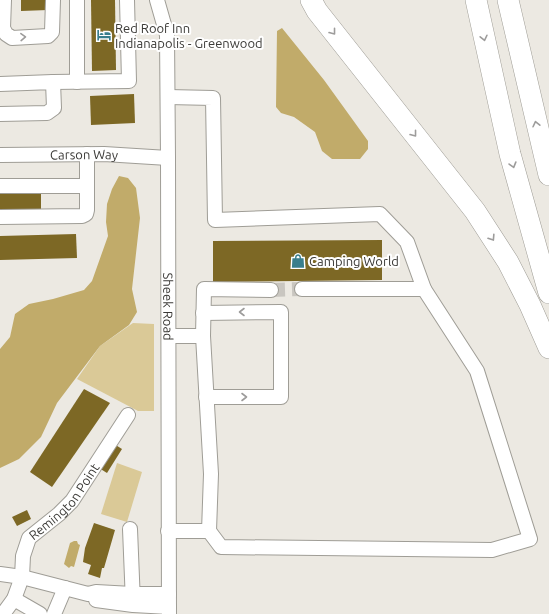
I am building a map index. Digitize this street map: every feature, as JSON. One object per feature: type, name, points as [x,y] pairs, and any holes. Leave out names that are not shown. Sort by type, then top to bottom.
[{"type":"highway","points":[[311,0],[317,11],[475,211],[508,262],[530,305],[549,348]]},
{"type":"highway","points":[[476,0],[510,154],[549,294]]},
{"type":"highway","points":[[508,0],[549,175]]},
{"type":"street","points":[[4,0],[3,34],[12,38],[48,36],[52,32],[53,0]]},
{"type":"street","points":[[77,0],[77,82]]},
{"type":"street","points":[[0,84],[129,81],[127,0]]},
{"type":"street","name":"Sheek Road","points":[[157,0],[167,35],[169,605]]},
{"type":"street","points":[[0,114],[47,113],[54,108],[53,82]]},
{"type":"street","points":[[168,97],[213,98],[214,220],[380,214],[407,242],[424,289],[477,371],[530,539],[492,550],[221,547],[209,531],[211,474],[203,336],[204,289],[270,290]]},
{"type":"street","points":[[0,217],[82,216],[86,214],[87,154]]},
{"type":"street","name":"Carson Way","points":[[0,155],[87,154],[168,158]]},
{"type":"street","points":[[0,186],[87,186]]},
{"type":"street","points":[[302,289],[424,289]]},
{"type":"street","points":[[204,312],[281,312],[281,396],[206,397]]},
{"type":"street","points":[[169,336],[203,336]]},
{"type":"street","name":"Remington Point","points":[[3,614],[14,599],[22,577],[23,556],[29,538],[59,514],[72,501],[128,415]]},
{"type":"street","points":[[130,529],[133,599]]},
{"type":"street","points":[[168,531],[209,531]]},
{"type":"street","points":[[0,574],[22,577],[88,594],[93,599],[133,599],[169,605]]},
{"type":"street","points":[[54,614],[65,588]]},
{"type":"street","points":[[14,599],[40,614]]},
{"type":"shaded area","points":[[282,28],[324,80],[368,141],[368,149],[360,159],[332,159],[322,151],[315,132],[294,117],[281,113],[276,107],[277,31]]},
{"type":"shaded area","points":[[119,176],[128,178],[136,188],[140,218],[132,289],[137,312],[129,325],[100,346],[57,403],[41,437],[19,459],[0,468],[0,349],[10,337],[15,314],[29,304],[84,290],[92,281],[108,236],[106,222],[107,204],[112,189]]},
{"type":"shaded area","points":[[133,323],[154,324],[154,411],[138,411],[77,379],[100,346]]},
{"type":"shaded area","points":[[117,463],[142,472],[127,522],[101,514]]},
{"type":"shaded area","points":[[77,541],[80,545],[74,567],[71,566],[69,568],[64,564],[70,543]]},
{"type":"building","points":[[21,0],[48,0],[48,10],[21,11]]},
{"type":"building","name":"Red Roof Inn Indianapolis - Greenwood","points":[[91,0],[115,0],[116,70],[92,71]]},
{"type":"building","points":[[134,94],[135,123],[91,125],[90,96]]},
{"type":"building","points":[[0,192],[41,192],[41,209],[0,209]]},
{"type":"building","points":[[76,234],[77,258],[0,260],[0,236]]},
{"type":"building","name":"Camping World","points":[[382,240],[382,280],[213,282],[213,241]]},
{"type":"building","points":[[84,389],[110,403],[52,487],[30,472]]},
{"type":"building","points":[[114,444],[122,449],[107,473],[99,468]]},
{"type":"building","points":[[27,510],[31,519],[17,526],[12,517]]},
{"type":"building","points":[[94,523],[115,530],[100,578],[88,574],[91,565],[83,562],[85,548]]},
{"type":"tunnel","points":[[271,290],[302,289]]},
{"type":"place","name":"Red Roof Inn Indianapolis - Greenwood","points":[[104,35]]},
{"type":"place","name":"Camping World","points":[[298,261]]}]
